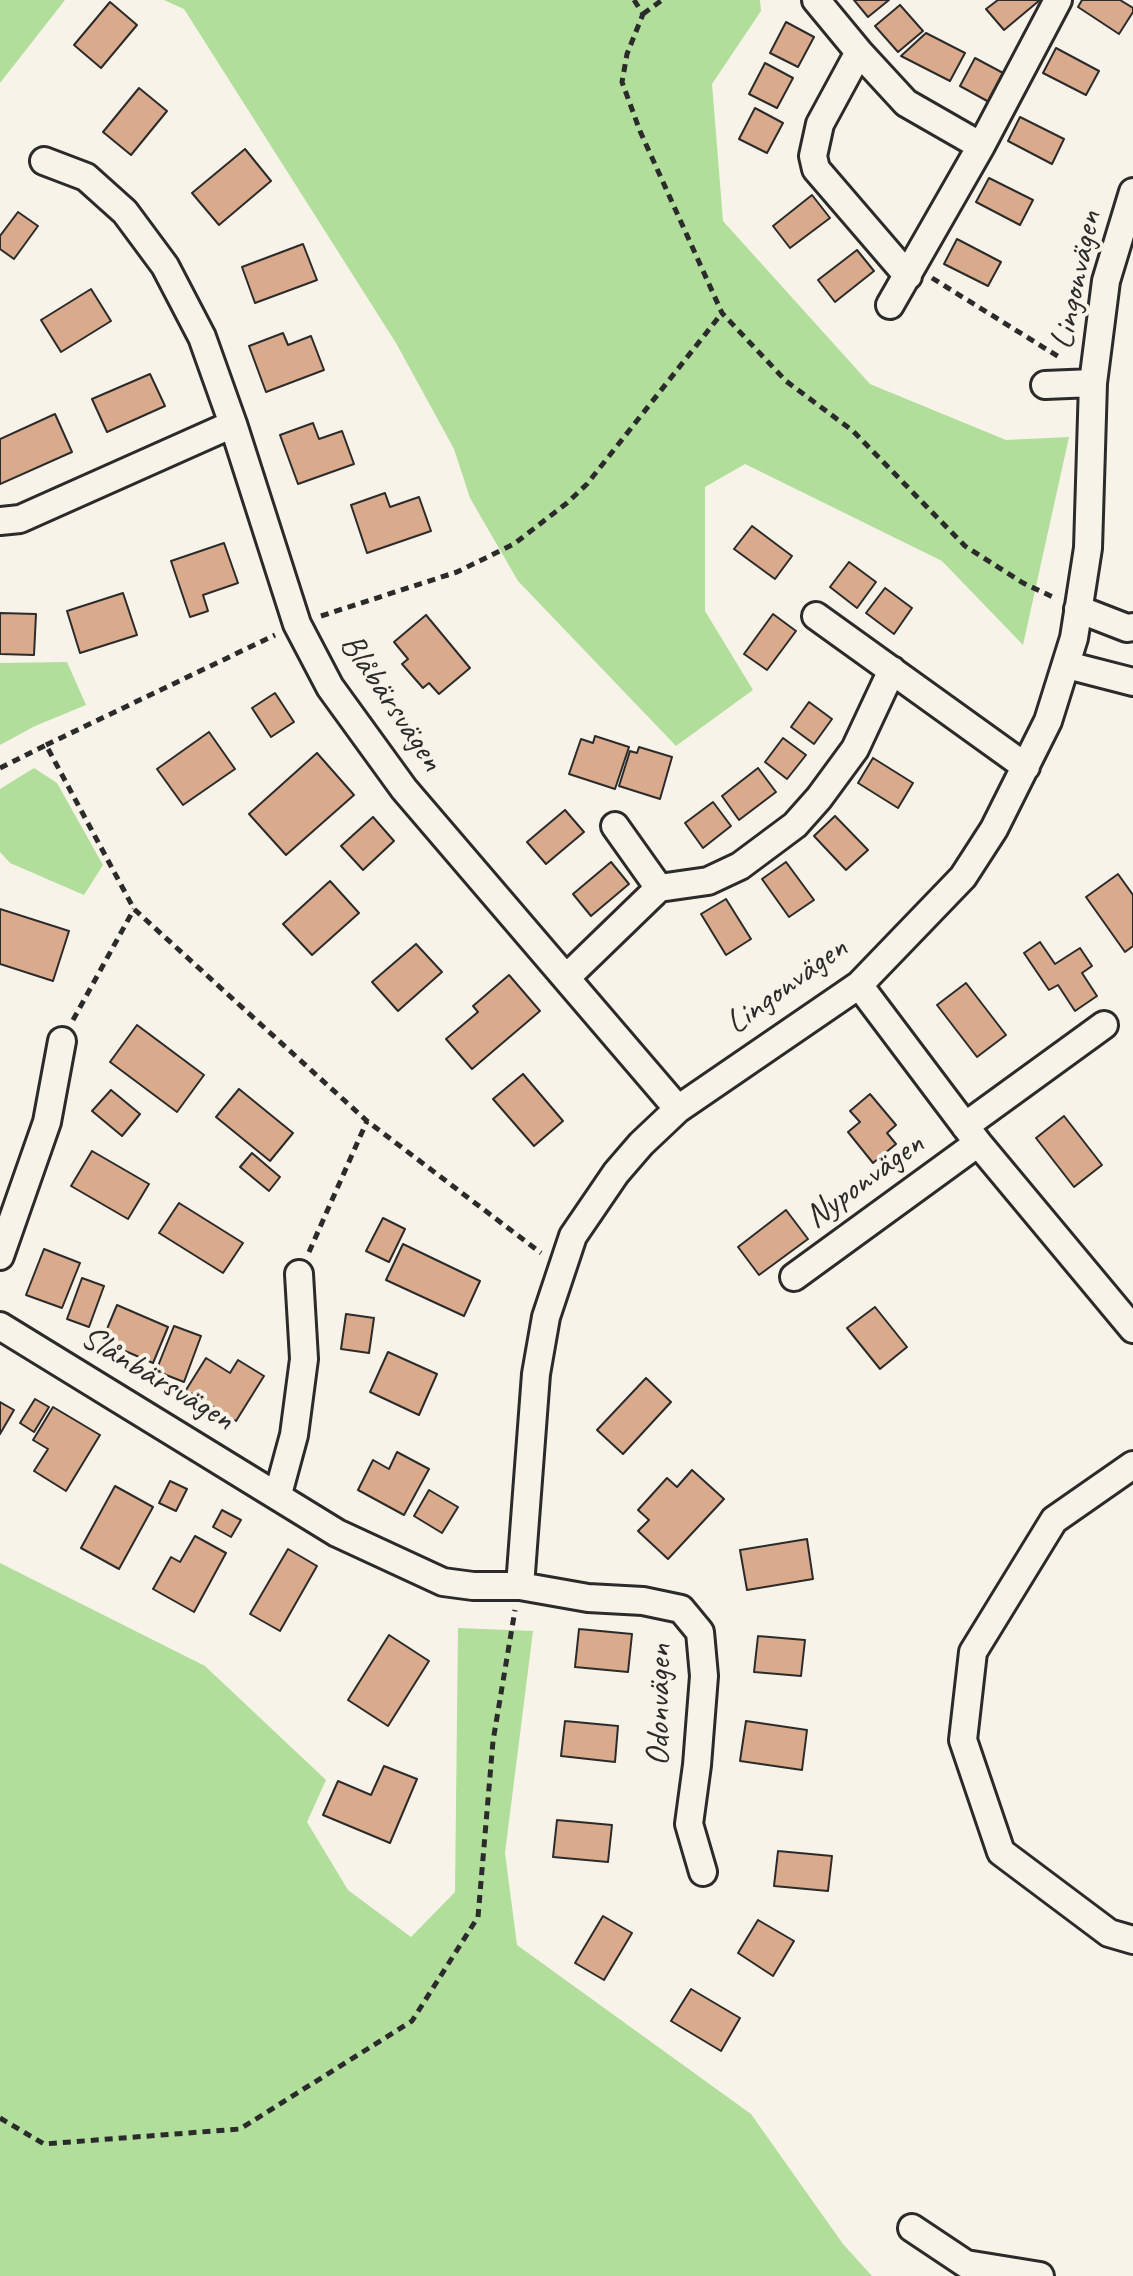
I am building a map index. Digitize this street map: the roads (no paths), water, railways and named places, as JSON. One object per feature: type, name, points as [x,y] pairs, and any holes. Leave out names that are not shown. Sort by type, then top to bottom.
[{"type":"street","points":[[816,0],[906,103],[981,146]]},
{"type":"street","points":[[890,305],[981,146],[1058,0]]},
{"type":"street","points":[[859,52],[820,124],[813,156],[816,169],[911,272]]},
{"type":"street","name":"Blåbärsvägen","points":[[44,161],[86,177],[125,212],[165,266],[202,337],[297,624],[330,687],[384,764],[678,1109]]},
{"type":"street","name":"Lingonvägen","points":[[520,1586],[536,1374],[546,1317],[573,1236],[616,1173],[678,1109],[859,985],[963,877],[994,829],[1048,721],[1067,665],[1088,548],[1093,383],[1106,281],[1133,192]]},
{"type":"street","name":"Lingonvägen","points":[[1055,377],[1093,383]]},
{"type":"street","points":[[0,521],[20,519],[233,424]]},
{"type":"street","points":[[1078,609],[1127,628],[1133,627]]},
{"type":"street","points":[[816,616],[1026,767]]},
{"type":"street","points":[[1067,665],[1133,682]]},
{"type":"street","points":[[566,978],[659,888],[708,881],[730,871],[795,825],[855,749],[892,670]]},
{"type":"street","points":[[615,826],[659,888]]},
{"type":"street","name":"Nyponvägen","points":[[859,985],[972,1135],[1133,1329]]},
{"type":"street","name":"Nyponvägen","points":[[794,1277],[1104,1025]]},
{"type":"street","points":[[0,1256],[47,1122],[62,1041]]},
{"type":"street","points":[[278,1494],[294,1435],[304,1359],[299,1274]]},
{"type":"street","name":"Slånbärsvägen","points":[[0,1326],[337,1533],[443,1582],[473,1586],[520,1586]]},
{"type":"street","points":[[1133,1465],[1054,1520],[1005,1599],[973,1652],[963,1740],[1001,1852],[1109,1933],[1133,1940]]},
{"type":"street","name":"Odonvägen","points":[[520,1586],[588,1598],[643,1601],[681,1609],[700,1632],[704,1676],[689,1824],[703,1872]]},
{"type":"street","points":[[912,2228],[966,2264],[1040,2276]]}]
